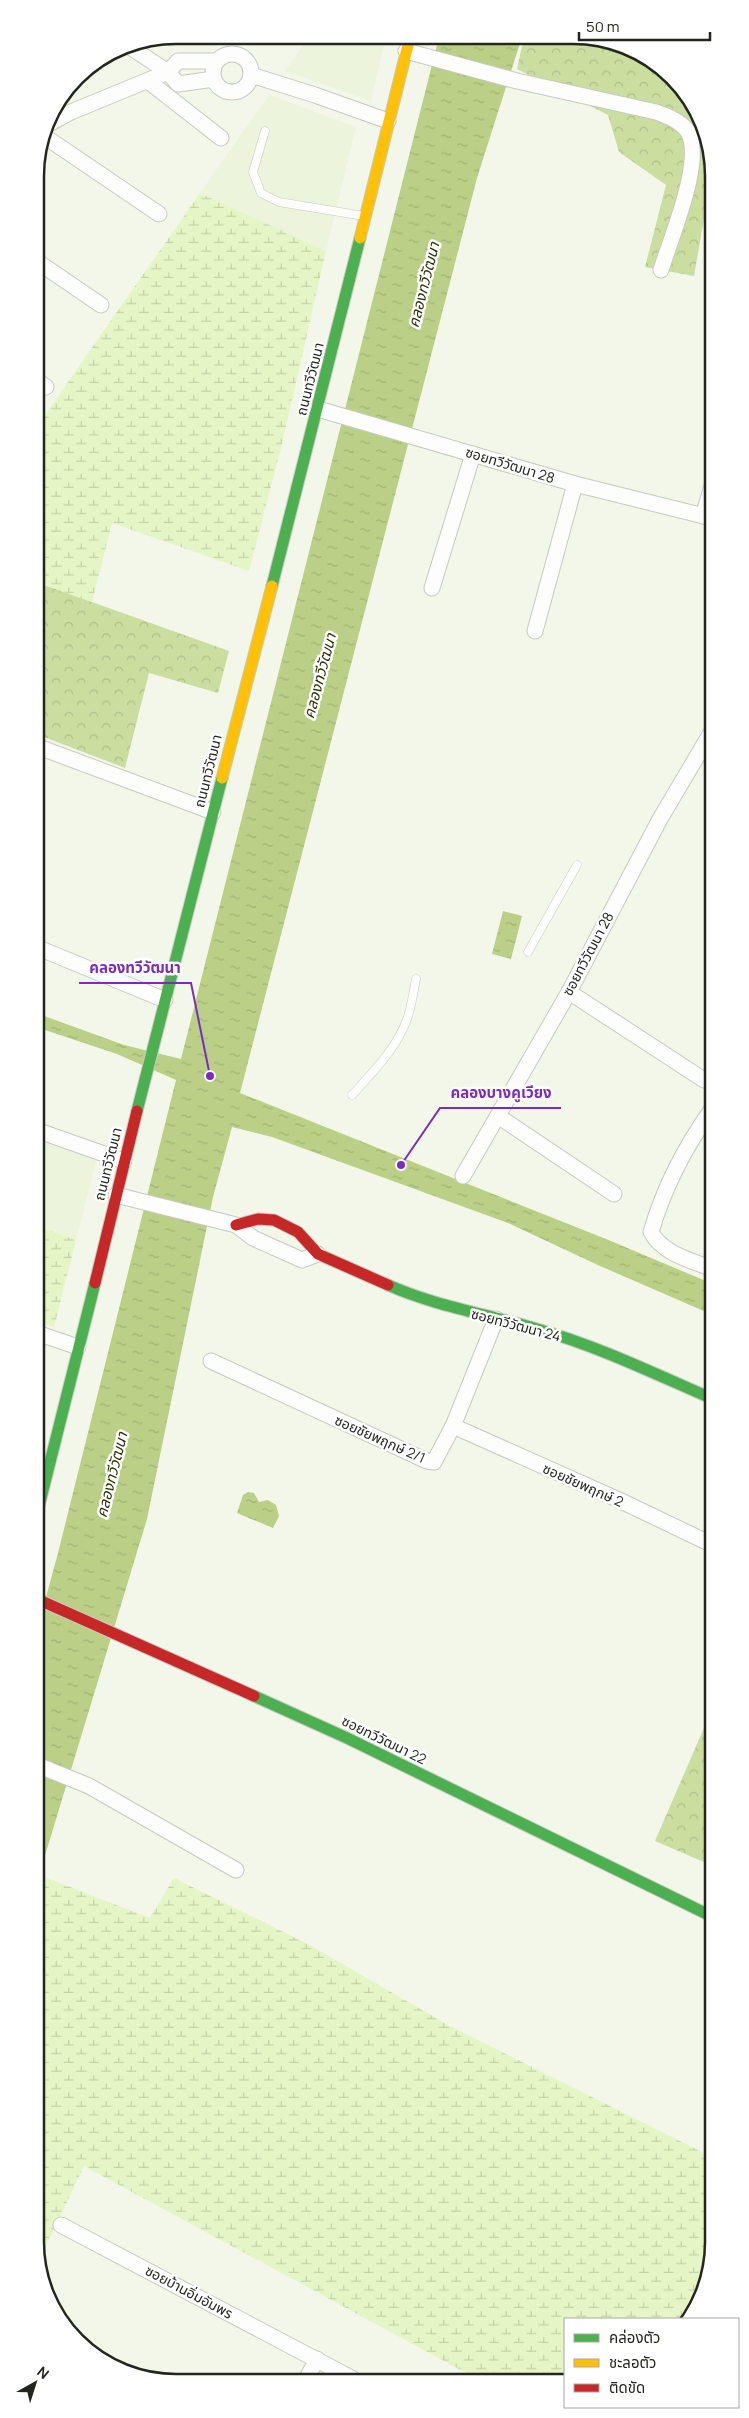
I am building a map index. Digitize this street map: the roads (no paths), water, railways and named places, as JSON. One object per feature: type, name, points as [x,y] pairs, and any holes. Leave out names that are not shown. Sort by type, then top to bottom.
[{"type":"main road","name":"ถนนทวีวัฒนา","points":[[44,1485],[153,1045],[318,409],[364,216],[408,44]]},
{"type":"main road","name":"ซอยทวีวัฒนา 24","points":[[236,1225],[258,1219],[274,1220],[298,1232],[318,1254],[412,1296],[538,1329],[597,1349],[705,1396]]},
{"type":"main road","name":"ซอยทวีวัฒนา 22","points":[[44,1601],[346,1738],[705,1913]]},
{"type":"street","points":[[408,44],[440,62],[517,82],[656,112],[673,118],[687,130],[693,146],[693,168],[661,270]]},
{"type":"street","points":[[135,50],[168,72],[178,84],[214,79]]},
{"type":"street","points":[[227,54],[240,55],[249,63],[251,75],[244,88],[234,92],[224,90],[214,79],[213,70],[217,61],[227,54]]},
{"type":"street","points":[[56,120],[168,72],[178,61],[217,61]]},
{"type":"street","points":[[251,75],[315,95],[388,122]]},
{"type":"street","points":[[148,81],[221,138]]},
{"type":"street","points":[[49,139],[159,214]]},
{"type":"street","points":[[44,266],[100,305]]},
{"type":"street","name":"ซอยทวีวัฒนา 28","points":[[318,409],[357,422],[431,441],[575,484],[705,516]]},
{"type":"street","points":[[432,588],[473,454]]},
{"type":"street","points":[[535,631],[575,484]]},
{"type":"street","name":"ซอยทวีวัฒนา 28","points":[[463,1176],[568,992],[660,819],[705,743]]},
{"type":"street","points":[[44,749],[213,812]]},
{"type":"street","points":[[44,950],[165,1000]]},
{"type":"street","points":[[568,992],[704,1080]]},
{"type":"street","points":[[498,1116],[614,1194]]},
{"type":"street","points":[[705,1129],[690,1141],[660,1202],[651,1232],[656,1242],[670,1252],[705,1266]]},
{"type":"street","points":[[44,1133],[124,1161]]},
{"type":"street","points":[[116,1195],[236,1225],[253,1238],[302,1260],[318,1254]]},
{"type":"street","name":"ซอยชัยพฤกษ์ 2/1","points":[[211,1361],[427,1461],[434,1462],[453,1426],[496,1319]]},
{"type":"street","points":[[44,1335],[78,1347]]},
{"type":"street","name":"ซอยชัยพฤกษ์ 2","points":[[453,1426],[619,1500],[705,1541]]},
{"type":"street","points":[[44,1768],[89,1786],[236,1870]]},
{"type":"street","name":"ซอยบ้านอิ่มอัมพร","points":[[61,2225],[344,2374]]},
{"type":"street","points":[[309,2374],[316,2359]]},
{"type":"lane","points":[[265,131],[253,172],[261,193],[278,202],[364,216]]},
{"type":"lane","points":[[528,952],[577,865]]},
{"type":"lane","points":[[352,1095],[380,1064],[394,1043],[409,1014],[416,978]]},
{"type":"water","points":[[437,44],[520,44],[477,178],[240,1093],[606,1239],[705,1281],[705,1312],[600,1266],[508,1223],[272,1137],[232,1127],[213,1197],[147,1519],[44,1859],[44,1604],[176,1080],[117,1054],[44,1030],[44,1016],[124,1045],[181,1059]]},
{"type":"water","points":[[503,911],[522,916],[511,959],[492,954]]},
{"type":"water","points":[[248,1492],[254,1493],[259,1502],[268,1500],[276,1505],[279,1516],[273,1528],[237,1513],[243,1495]]},
{"type":"place","name":"คลองทวีวัฒนา","points":[[210,1076]]},
{"type":"place","name":"คลองบางคูเวียง","points":[[401,1165]]}]
